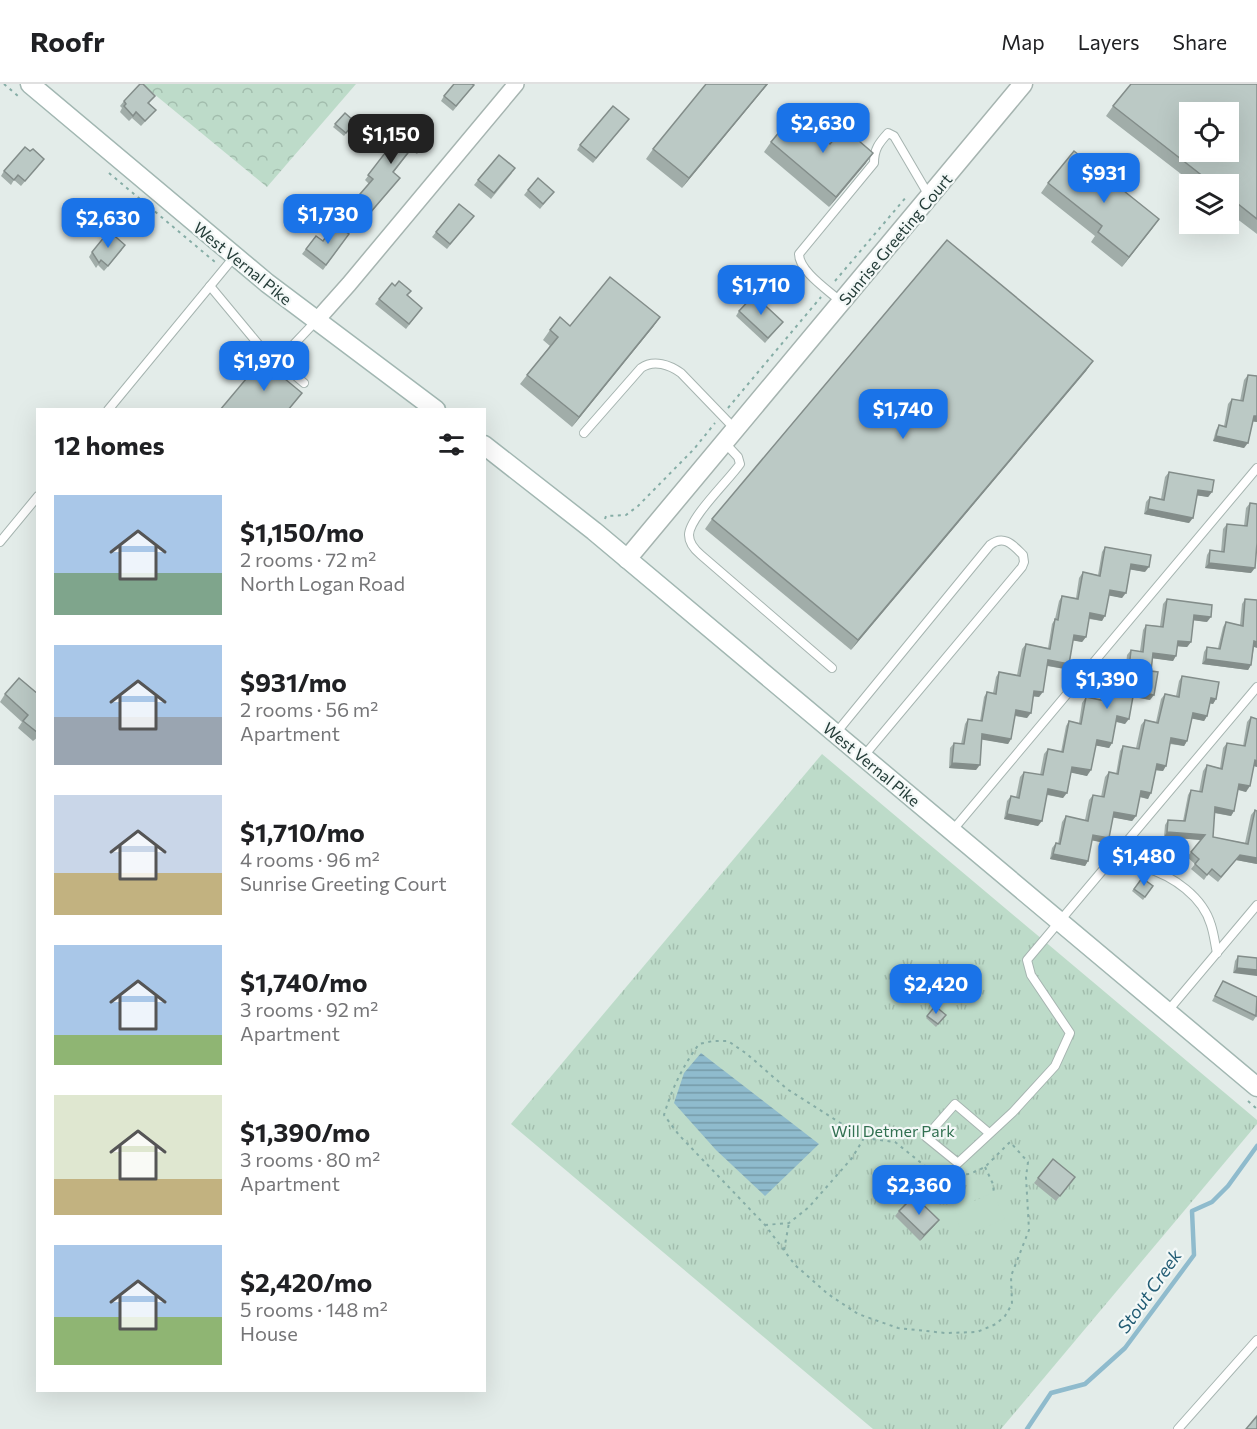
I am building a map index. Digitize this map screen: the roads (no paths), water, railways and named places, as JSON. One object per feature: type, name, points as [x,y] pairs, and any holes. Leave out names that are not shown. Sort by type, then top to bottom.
[{"type":"main road","name":"West Vernal Pike","points":[[30,84],[234,257],[433,408]]},
{"type":"main road","name":"Sunrise Greeting Court","points":[[627,559],[841,302],[925,189],[1023,84]]},
{"type":"main road","name":"West Vernal Pike","points":[[486,447],[627,559],[1257,1087]]},
{"type":"street","points":[[316,321],[516,84]]},
{"type":"lane","points":[[841,302],[806,270],[799,254],[874,163],[874,151],[888,133],[894,136],[925,189]]},
{"type":"lane","points":[[110,408],[234,257]]},
{"type":"lane","points":[[210,286],[259,345],[304,383]]},
{"type":"lane","points":[[278,361],[316,321]]},
{"type":"lane","points":[[584,433],[641,368],[654,363],[674,368],[681,373],[722,415],[740,464],[694,520],[689,535],[691,544],[832,668]]},
{"type":"lane","points":[[952,831],[1257,468]]},
{"type":"lane","points":[[0,542],[36,498]]},
{"type":"lane","points":[[836,733],[990,545],[1000,540],[1008,541],[1023,555],[1022,567],[863,757]]},
{"type":"lane","points":[[990,1133],[955,1104],[926,1137],[958,1163],[990,1133],[1055,1066],[1071,1033],[1031,975],[1027,960],[1257,687]]},
{"type":"lane","points":[[1109,863],[1146,868],[1168,877],[1185,888],[1200,905],[1210,923],[1217,953]]},
{"type":"lane","points":[[1167,1012],[1257,905]]},
{"type":"lane","points":[[1178,1429],[1257,1340]]},
{"type":"water","points":[[701,1053],[819,1144],[765,1196],[716,1150],[674,1103],[684,1073]]},
{"type":"waterway","name":"Stout Creek","points":[[1027,1429],[1051,1393],[1085,1384],[1125,1348],[1194,1255],[1192,1211],[1212,1202],[1228,1186],[1257,1146]]},
{"type":"park label","name":"Will Detmer Park","points":[[893,1130]]}]
